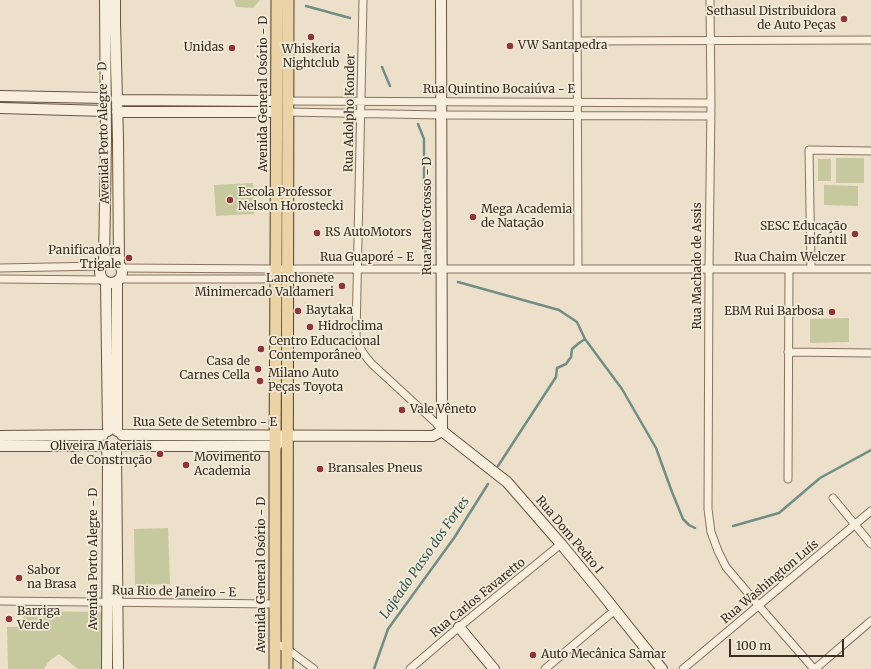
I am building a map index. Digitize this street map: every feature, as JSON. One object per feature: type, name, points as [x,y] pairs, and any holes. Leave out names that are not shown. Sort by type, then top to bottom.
[{"type":"main road","name":"Avenida General Osório - D","points":[[277,0],[282,106],[282,274],[288,436],[287,669]]},
{"type":"main road","name":"Avenida General Osório - D","points":[[282,106],[288,0]]},
{"type":"main road","name":"Avenida General Osório - D","points":[[275,669],[275,441],[282,274]]},
{"type":"street","name":"Avenida Porto Alegre - D","points":[[103,265],[106,139],[105,0]]},
{"type":"street","name":"Avenida Porto Alegre - D","points":[[115,0],[114,23],[120,267]]},
{"type":"street","name":"Rua Adolpho Konder","points":[[364,0],[360,114],[356,336],[359,347],[372,364],[436,423],[442,431]]},
{"type":"street","name":"Rua Mato Grosso - D","points":[[441,0],[442,431]]},
{"type":"street","points":[[578,0],[578,269]]},
{"type":"street","name":"Rua Machado de Assis","points":[[710,0],[711,116],[708,508],[711,532],[718,552],[726,567],[814,669]]},
{"type":"street","points":[[578,41],[871,40]]},
{"type":"street","points":[[0,96],[105,98]]},
{"type":"street","name":"Rua Quintino Bocaiúva - E","points":[[117,100],[217,100],[360,114],[711,116]]},
{"type":"street","points":[[217,100],[218,112]]},
{"type":"street","name":"Rua Quintino Bocaiúva - E","points":[[117,112],[218,112],[282,106],[361,102],[711,104]]},
{"type":"street","points":[[642,103],[642,116]]},
{"type":"street","points":[[0,108],[105,111]]},
{"type":"street","points":[[810,269],[809,150],[871,151]]},
{"type":"street","points":[[0,268],[103,265],[107,262],[114,262],[120,267],[122,272],[118,280],[113,283],[104,281],[0,279]]},
{"type":"street","points":[[103,265],[100,273],[104,281]]},
{"type":"street","name":"Rua Guaporé - E","points":[[120,267],[282,274]]},
{"type":"street","name":"Rua Guaporé - E","points":[[118,280],[282,274],[357,269],[709,268]]},
{"type":"street","name":"Rua Chaim Welczer","points":[[709,268],[871,269]]},
{"type":"street","points":[[788,479],[789,269]]},
{"type":"street","name":"Avenida Porto Alegre - D","points":[[107,669],[107,602],[112,533],[112,440],[118,280]]},
{"type":"street","name":"Avenida Porto Alegre - D","points":[[104,281],[112,440]]},
{"type":"street","points":[[788,352],[871,353]]},
{"type":"street","name":"Rua Sete de Setembro - E","points":[[0,436],[112,440],[275,441],[288,436],[433,436],[442,431]]},
{"type":"street","name":"Rua Dom Pedro I","points":[[442,431],[507,482],[561,544],[662,669]]},
{"type":"street","name":"Rua Sete de Setembro - E","points":[[0,446],[112,440]]},
{"type":"street","points":[[833,498],[871,544]]},
{"type":"street","name":"Rua Washington Luís","points":[[683,669],[871,511]]},
{"type":"street","name":"Avenida Porto Alegre - D","points":[[112,533],[118,602],[118,669]]},
{"type":"street","name":"Rua Carlos Favaretto","points":[[410,669],[561,544]]},
{"type":"street","name":"Rua Rio de Janeiro - E","points":[[0,601],[276,604]]},
{"type":"street","points":[[545,669],[615,610]]},
{"type":"street","points":[[814,669],[871,621]]},
{"type":"street","points":[[459,627],[494,669]]},
{"type":"street","points":[[276,643],[287,649],[314,669]]},
{"type":"green space","points":[[234,0],[260,0],[253,8],[236,7]]},
{"type":"green space","points":[[836,158],[864,158],[864,183],[836,183]]},
{"type":"green space","points":[[818,159],[831,159],[831,181],[818,181]]},
{"type":"green space","points":[[253,183],[254,214],[216,216],[214,185]]},
{"type":"green space","points":[[824,185],[858,186],[858,206],[824,205]]},
{"type":"green space","points":[[849,318],[849,342],[810,343],[810,319]]},
{"type":"green space","points":[[168,528],[170,584],[135,585],[134,529]]},
{"type":"green space","points":[[23,611],[104,612],[104,669],[78,669],[59,654],[49,661],[44,669],[8,669],[7,627],[24,627]]},
{"type":"waterway","points":[[306,6],[350,18]]},
{"type":"waterway","points":[[382,67],[390,86]]},
{"type":"waterway","points":[[418,124],[424,139],[424,234],[426,256]]},
{"type":"waterway","points":[[458,282],[559,310],[577,322],[585,339],[622,389],[656,448],[683,519],[695,528]]},
{"type":"waterway","name":"Lajeado Passo dos Fortes","points":[[498,466],[556,377],[557,368],[566,364],[571,357],[572,349],[585,339]]},
{"type":"waterway","points":[[733,526],[779,513],[820,478],[871,450]]},
{"type":"waterway","name":"Lajeado Passo dos Fortes","points":[[374,669],[388,629],[454,538],[488,484]]},
{"type":"place","name":"Sethasul Distribuidora de Auto Peças","points":[[844,19]]},
{"type":"place","name":"Whiskeria Nightclub","points":[[311,37]]},
{"type":"place","name":"VW Santapedra","points":[[510,46]]},
{"type":"place","name":"Unidas","points":[[232,48]]},
{"type":"place","name":"Escola Professor Nelson Horostecki","points":[[230,200]]},
{"type":"place","name":"Mega Academia de Natação","points":[[473,217]]},
{"type":"place","name":"RS AutoMotors","points":[[317,233]]},
{"type":"place","name":"SESC Educação Infantil","points":[[855,234]]},
{"type":"place","name":"Panificadora Trigale","points":[[129,258]]},
{"type":"place","name":"Lanchonete Minimercado Valdameri","points":[[342,286]]},
{"type":"place","name":"Baytaka","points":[[298,311]]},
{"type":"place","name":"EBM Rui Barbosa","points":[[832,312]]},
{"type":"place","name":"Hidroclima","points":[[310,327]]},
{"type":"place","name":"Centro Educacional Contemporâneo","points":[[261,349]]},
{"type":"place","name":"Casa de Carnes Cella","points":[[258,369]]},
{"type":"place","name":"Milano Auto Peças Toyota","points":[[260,381]]},
{"type":"place","name":"Vale Vêneto","points":[[402,410]]},
{"type":"place","name":"Oliveira Materiais de Construção","points":[[160,454]]},
{"type":"place","name":"Movimento Academia","points":[[186,465]]},
{"type":"place","name":"Bransales Pneus","points":[[320,469]]},
{"type":"place","name":"Sabor na Brasa","points":[[19,578]]},
{"type":"place","name":"Barriga Verde","points":[[9,619]]},
{"type":"place","name":"Auto Mecânica Samar","points":[[533,655]]}]
